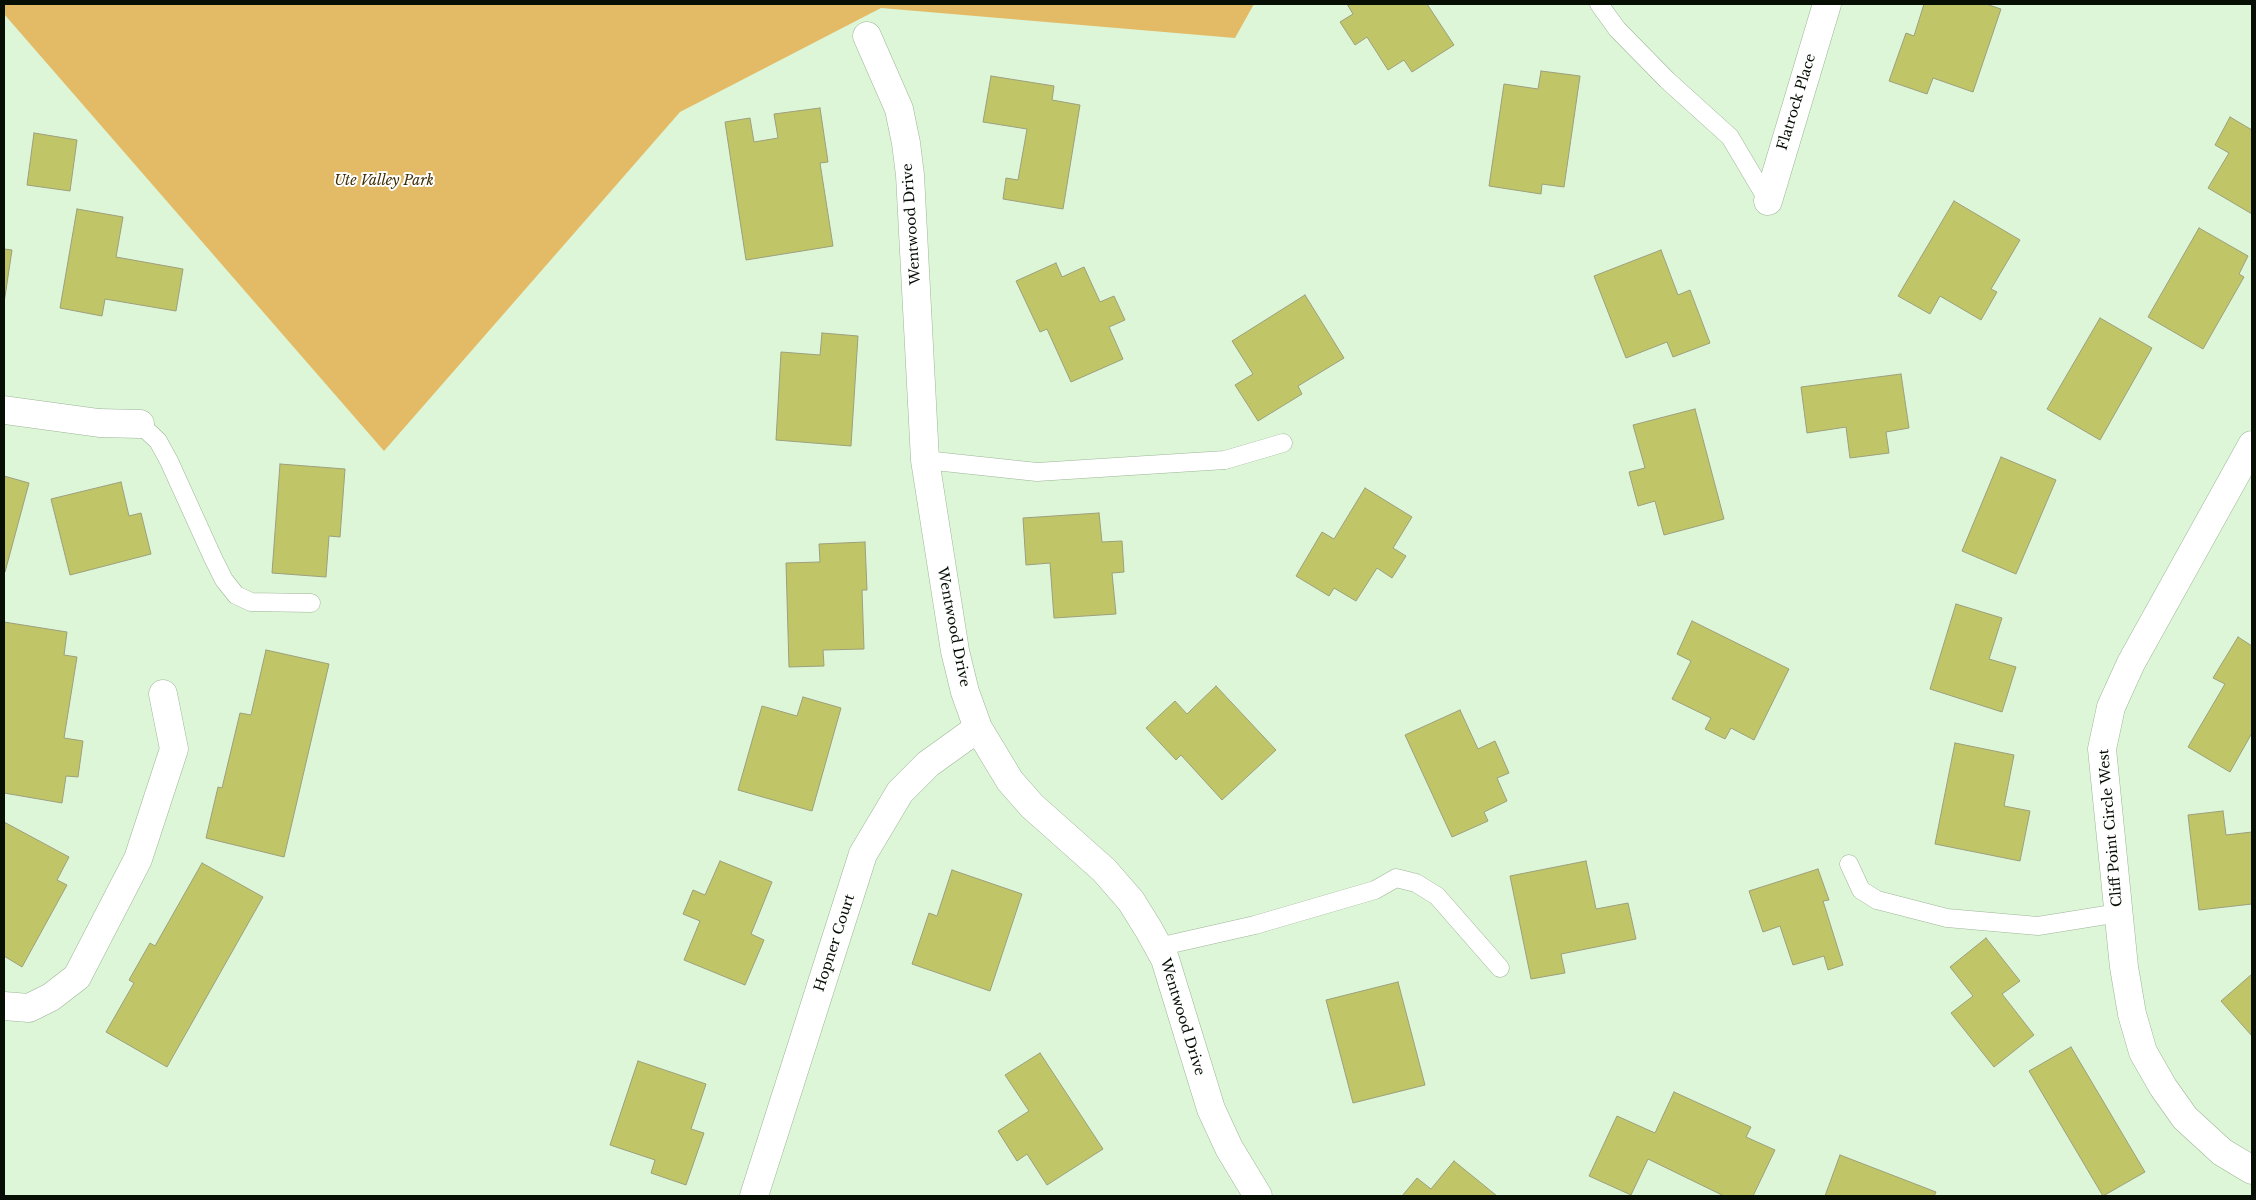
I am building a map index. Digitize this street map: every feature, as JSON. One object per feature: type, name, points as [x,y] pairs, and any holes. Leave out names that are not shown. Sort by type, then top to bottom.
[{"type":"street","name":"Flatrock Place","points":[[1768,201],[1827,4]]},
{"type":"street","name":"Wentwood Drive","points":[[867,36],[899,109],[908,159],[925,460],[956,651],[966,692],[978,728],[1010,781],[1032,806],[1104,870],[1126,895],[1158,947],[1165,959],[1211,1109],[1229,1148],[1258,1196]]},
{"type":"street","points":[[4,410],[99,423],[140,424]]},
{"type":"street","name":"Cliff Point Circle West","points":[[2252,445],[2135,655],[2111,707],[2102,749],[2124,967],[2132,1014],[2143,1052],[2163,1087],[2185,1118],[2222,1152],[2252,1170]]},
{"type":"street","points":[[4,1006],[28,1008],[51,996],[77,977],[138,859],[174,749],[162,694]]},
{"type":"street","name":"Hopner Court","points":[[754,1196],[863,854],[900,792],[928,764],[978,728]]},
{"type":"lane","points":[[1599,4],[1617,29],[1667,80],[1730,137],[1768,201]]},
{"type":"lane","points":[[140,424],[158,441],[224,580],[236,594],[252,602],[311,603]]},
{"type":"lane","points":[[925,460],[1037,472],[1225,460],[1283,443]]},
{"type":"lane","points":[[1849,864],[1861,890],[1876,900],[1947,918],[2038,926],[2119,913]]},
{"type":"lane","points":[[1158,947],[1264,922],[1376,890],[1396,878],[1416,883],[1437,896],[1500,968]]},
{"type":"green space","name":"Ute Valley Park","points":[[4,4],[1254,4],[1235,38],[881,8],[680,112],[384,451],[4,14]]},
{"type":"building","points":[[1347,4],[1427,4],[1454,45],[1412,72],[1404,60],[1388,70],[1367,37],[1355,45],[1340,22],[1353,14]]},
{"type":"building","points":[[1924,4],[1986,4],[2001,9],[1973,92],[1933,78],[1927,94],[1889,81],[1906,33],[1914,36]]},
{"type":"building","points":[[1541,71],[1580,76],[1564,187],[1542,184],[1541,194],[1489,186],[1504,84],[1538,89]]},
{"type":"building","points":[[991,76],[1054,86],[1052,100],[1080,105],[1063,209],[1003,199],[1006,178],[1018,180],[1027,129],[983,122]]},
{"type":"building","points":[[820,108],[828,162],[820,163],[833,246],[746,260],[725,122],[750,118],[754,142],[778,138],[774,114]]},
{"type":"building","points":[[2230,117],[2252,130],[2252,214],[2208,188],[2229,153],[2215,145]]},
{"type":"building","points":[[34,133],[77,140],[70,191],[27,185]]},
{"type":"building","points":[[1954,201],[2020,240],[1991,289],[1997,292],[1981,320],[1940,296],[1930,314],[1898,296]]},
{"type":"building","points":[[77,209],[123,217],[116,257],[183,269],[176,311],[105,299],[102,316],[60,308]]},
{"type":"building","points":[[2199,228],[2248,256],[2239,274],[2244,277],[2203,349],[2148,317]]},
{"type":"building","points":[[4,249],[12,250],[4,303]]},
{"type":"building","points":[[1661,250],[1678,295],[1690,290],[1710,343],[1673,357],[1667,342],[1626,358],[1594,276]]},
{"type":"building","points":[[1056,263],[1062,277],[1084,267],[1100,302],[1114,296],[1125,320],[1109,327],[1123,359],[1071,382],[1047,329],[1040,332],[1016,281]]},
{"type":"building","points":[[1305,295],[1344,358],[1298,386],[1302,394],[1258,421],[1235,385],[1253,374],[1232,341]]},
{"type":"building","points":[[2100,318],[2152,348],[2100,440],[2047,409]]},
{"type":"building","points":[[822,333],[858,336],[851,446],[776,440],[781,352],[820,355]]},
{"type":"building","points":[[1901,374],[1909,428],[1886,432],[1889,453],[1850,458],[1846,427],[1807,433],[1801,387]]},
{"type":"building","points":[[1695,409],[1724,519],[1664,535],[1655,501],[1638,506],[1629,472],[1645,468],[1633,425]]},
{"type":"building","points":[[2001,457],[2056,480],[2016,574],[1962,551]]},
{"type":"building","points":[[280,464],[345,469],[340,537],[329,536],[326,577],[272,573]]},
{"type":"building","points":[[4,476],[29,483],[5,572],[4,572]]},
{"type":"building","points":[[121,482],[129,516],[141,513],[151,554],[70,575],[51,499]]},
{"type":"building","points":[[1365,488],[1412,517],[1393,548],[1406,556],[1392,578],[1377,568],[1356,601],[1334,588],[1329,596],[1296,576],[1322,532],[1334,539]]},
{"type":"building","points":[[1099,513],[1102,542],[1122,541],[1124,572],[1112,573],[1116,614],[1054,618],[1050,563],[1026,565],[1023,518]]},
{"type":"building","points":[[865,542],[867,590],[862,590],[864,649],[823,650],[824,666],[789,667],[786,563],[820,562],[819,544]]},
{"type":"building","points":[[1956,604],[2002,618],[1989,659],[2016,667],[2002,712],[1930,689]]},
{"type":"building","points":[[1692,621],[1789,669],[1754,740],[1731,728],[1725,739],[1705,729],[1711,718],[1672,699],[1691,661],[1677,654]]},
{"type":"building","points":[[4,622],[67,632],[64,655],[77,657],[64,738],[83,741],[78,777],[66,776],[62,803],[4,793]]},
{"type":"building","points":[[2238,637],[2252,646],[2252,733],[2230,772],[2188,747],[2225,684],[2213,678]]},
{"type":"building","points":[[266,650],[329,664],[284,857],[206,838],[218,787],[222,788],[240,713],[251,715]]},
{"type":"building","points":[[1216,686],[1276,750],[1222,800],[1181,755],[1176,760],[1146,728],[1175,701],[1187,714]]},
{"type":"building","points":[[803,697],[841,708],[812,811],[738,790],[762,706],[797,716]]},
{"type":"building","points":[[1460,710],[1478,749],[1495,741],[1509,773],[1497,778],[1507,801],[1484,812],[1488,821],[1452,837],[1405,735]]},
{"type":"building","points":[[1955,743],[2014,755],[2004,806],[2030,811],[2020,861],[1935,844]]},
{"type":"building","points":[[2223,811],[2226,835],[2252,832],[2252,904],[2199,910],[2188,815]]},
{"type":"building","points":[[4,822],[69,857],[57,880],[67,885],[22,967],[4,956]]},
{"type":"building","points":[[720,861],[772,882],[751,934],[764,940],[745,985],[684,960],[700,921],[683,914],[693,890],[705,895]]},
{"type":"building","points":[[1586,861],[1596,909],[1628,903],[1636,939],[1561,954],[1565,973],[1531,979],[1510,876]]},
{"type":"building","points":[[202,863],[263,897],[167,1067],[106,1032],[134,983],[129,980],[150,943],[155,946]]},
{"type":"building","points":[[1818,869],[1829,900],[1823,901],[1843,965],[1828,970],[1824,956],[1793,965],[1780,926],[1763,932],[1749,891]]},
{"type":"building","points":[[952,870],[1022,894],[990,991],[912,964],[929,913],[937,916]]},
{"type":"building","points":[[1986,938],[2020,981],[2002,994],[2034,1035],[1994,1067],[1951,1013],[1973,996],[1950,967]]},
{"type":"building","points":[[2252,974],[2252,1036],[2221,1001]]},
{"type":"building","points":[[1398,982],[1425,1085],[1353,1103],[1326,1000]]},
{"type":"building","points":[[2071,1047],[2145,1172],[2103,1196],[2029,1071]]},
{"type":"building","points":[[1040,1053],[1103,1149],[1047,1185],[1027,1154],[1017,1161],[998,1131],[1029,1111],[1005,1075]]},
{"type":"building","points":[[638,1061],[706,1084],[691,1129],[704,1133],[686,1185],[651,1173],[655,1160],[610,1145]]},
{"type":"building","points":[[1674,1092],[1751,1127],[1746,1137],[1775,1150],[1753,1196],[1724,1196],[1648,1159],[1631,1195],[1589,1176],[1617,1116],[1655,1133]]},
{"type":"building","points":[[1840,1155],[1936,1192],[1934,1196],[1825,1196]]},
{"type":"building","points":[[1454,1161],[1497,1196],[1402,1196],[1417,1178],[1431,1189]]}]
